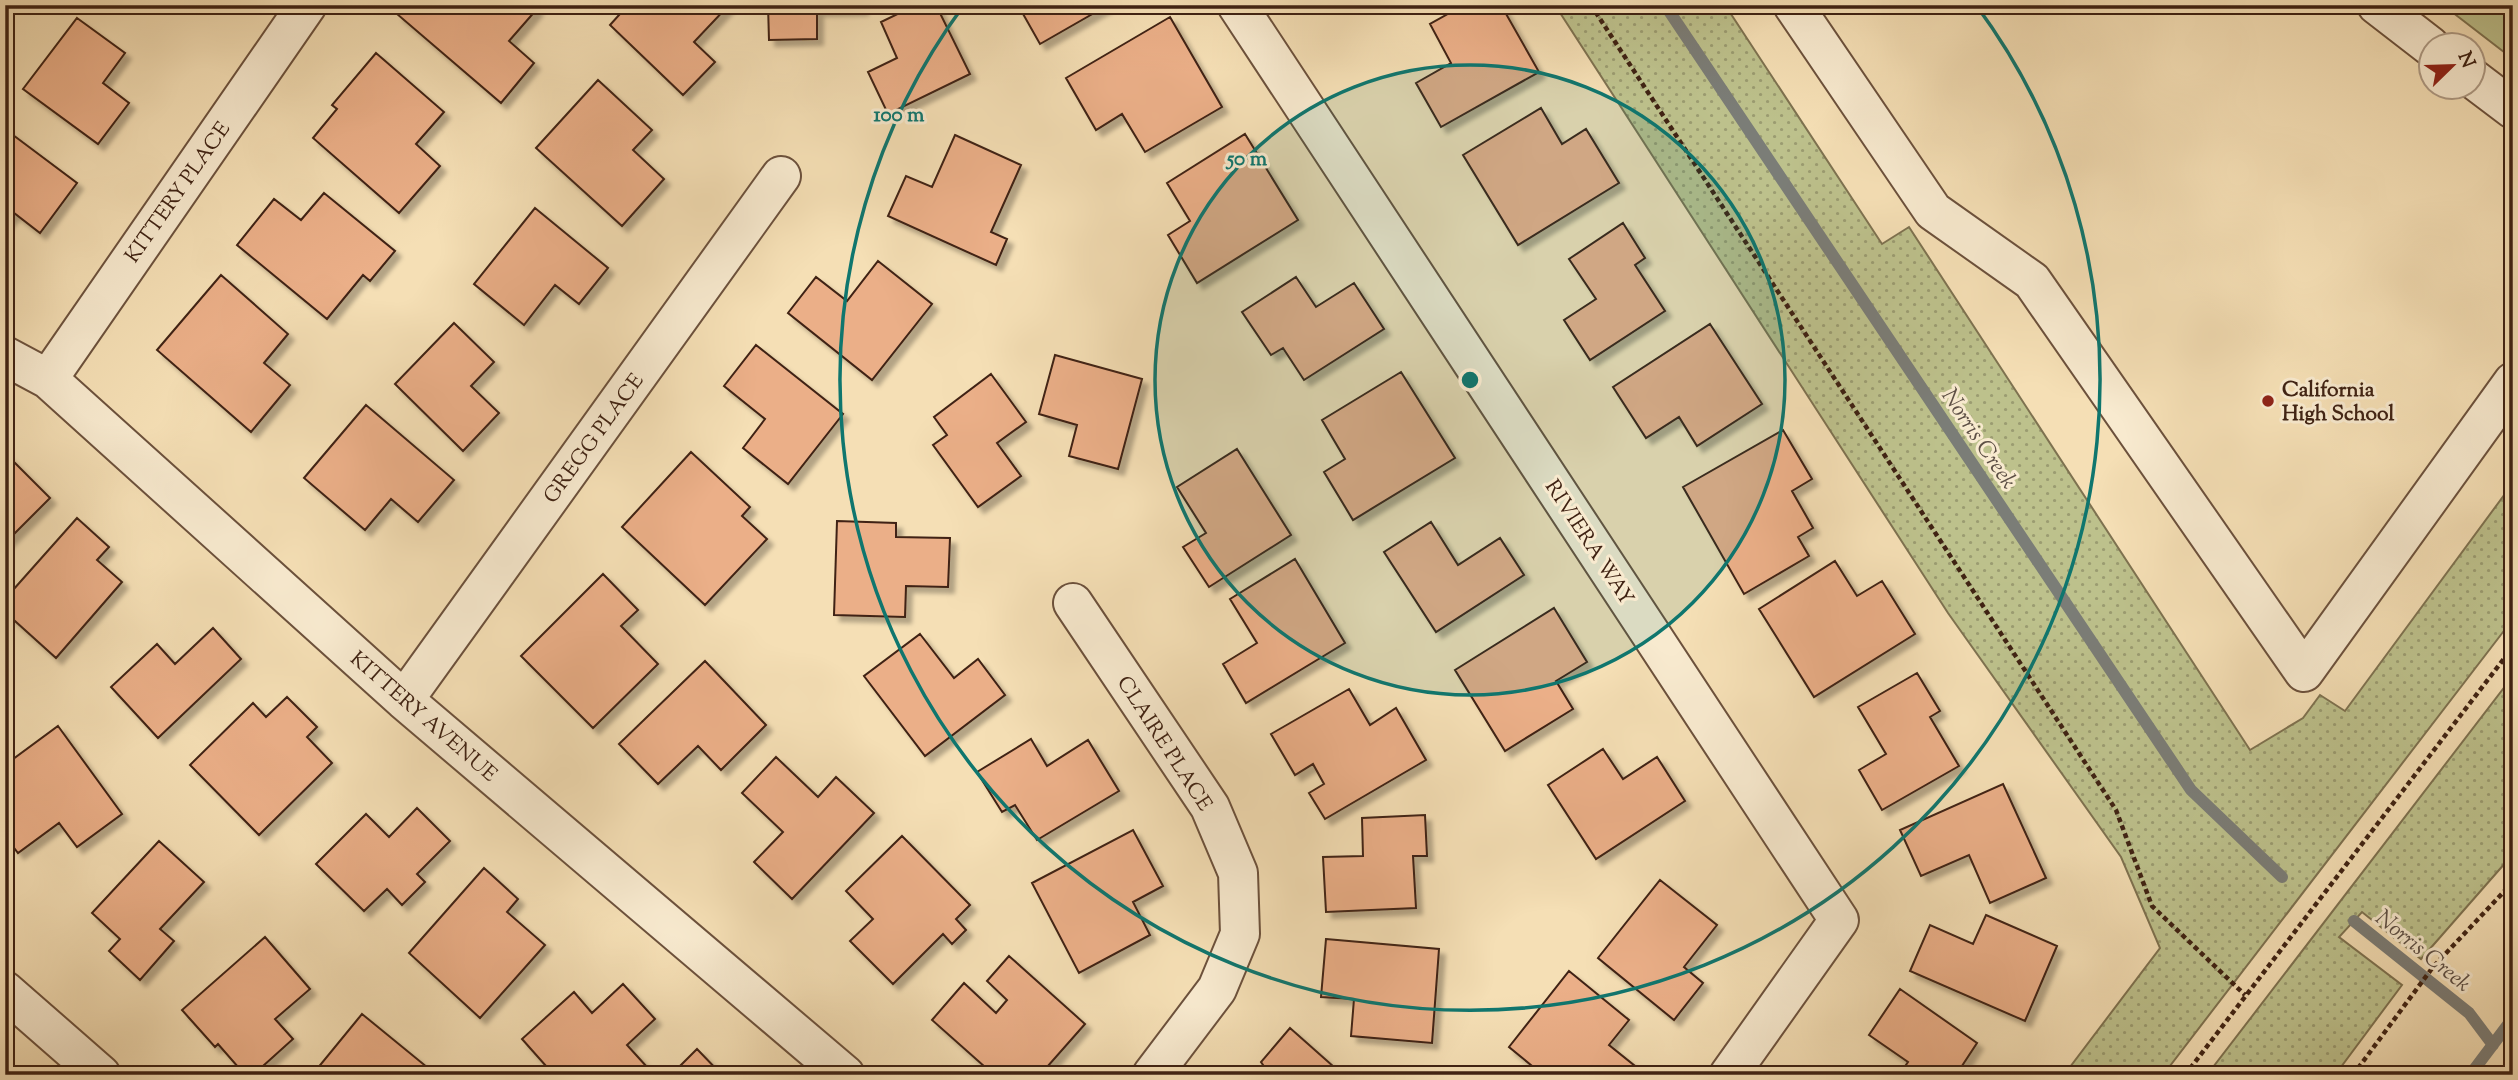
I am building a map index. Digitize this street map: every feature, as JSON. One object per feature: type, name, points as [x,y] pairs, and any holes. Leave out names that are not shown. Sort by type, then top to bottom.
[{"type":"street","name":"KITTERY PLACE","points":[[48,379],[307,5]]},
{"type":"street","name":"RIVIERA WAY","points":[[1237,5],[1839,920],[1729,1075]]},
{"type":"street","points":[[1793,5],[1933,211],[2032,281],[2304,672],[2513,382]]},
{"type":"street","points":[[2377,5],[2416,35]]},
{"type":"street","points":[[2486,88],[2513,109]]},
{"type":"street","name":"GREGG PLACE","points":[[404,700],[781,176]]},
{"type":"street","name":"KITTERY AVENUE","points":[[5,356],[48,379],[404,700],[845,1075]]},
{"type":"street","name":"CLAIRE PLACE","points":[[1073,603],[1210,807],[1238,873],[1240,934],[1217,989],[1152,1075]]},
{"type":"street","points":[[5,991],[101,1075]]},
{"type":"path","points":[[1591,5],[2116,810],[2152,906],[2245,995]]},
{"type":"path","points":[[2185,1075],[2513,647]]},
{"type":"path","points":[[2353,1075],[2433,967],[2513,882]]},
{"type":"green space","points":[[1555,5],[1725,5],[1882,244],[1909,227],[2250,750],[2303,718],[2320,695],[2345,711],[2513,483],[2513,619],[2163,1075],[2064,1075],[2160,948],[2121,857],[1948,613]]},
{"type":"green space","points":[[2443,5],[2513,5],[2513,59],[2486,38],[2486,32],[2478,32]]},
{"type":"green space","points":[[2513,676],[2513,854],[2421,959],[2362,912],[2339,937],[2402,985],[2335,1075],[2207,1075]]},
{"type":"building","points":[[405,5],[448,5],[457,12],[463,5],[533,5],[537,9],[509,41],[534,63],[501,103],[397,14]]},
{"type":"building","points":[[628,5],[729,5],[694,42],[715,62],[683,95],[610,25]]},
{"type":"building","points":[[768,5],[862,5],[862,9],[817,10],[817,39],[769,40]]},
{"type":"building","points":[[916,5],[936,5],[970,74],[888,114],[868,72],[897,58],[881,22]]},
{"type":"building","points":[[1018,5],[1108,5],[1040,44]]},
{"type":"building","points":[[1464,5],[1501,5],[1539,72],[1441,127],[1416,83],[1451,63],[1430,24]]},
{"type":"building","points":[[1170,17],[1222,107],[1145,152],[1122,114],[1096,130],[1066,78]]},
{"type":"building","points":[[77,18],[125,53],[103,83],[129,103],[98,144],[23,89]]},
{"type":"building","points":[[376,53],[444,112],[416,144],[440,166],[399,213],[313,138],[337,109],[332,105]]},
{"type":"building","points":[[598,80],[652,130],[633,150],[664,179],[622,226],[536,148]]},
{"type":"building","points":[[1541,108],[1562,144],[1586,129],[1619,183],[1518,245],[1463,155]]},
{"type":"building","points":[[5,129],[77,183],[40,233],[14,213],[5,224]]},
{"type":"building","points":[[1245,134],[1298,220],[1197,283],[1168,235],[1190,221],[1167,183]]},
{"type":"building","points":[[955,135],[1021,165],[991,232],[1007,239],[996,265],[888,216],[906,176],[932,187]]},
{"type":"building","points":[[324,193],[395,251],[370,281],[363,275],[327,319],[237,245],[274,199],[301,220]]},
{"type":"building","points":[[535,208],[608,268],[579,304],[555,285],[524,325],[474,284]]},
{"type":"building","points":[[1623,223],[1645,258],[1635,265],[1665,311],[1590,360],[1564,320],[1596,299],[1569,259]]},
{"type":"building","points":[[878,261],[932,304],[872,380],[788,313],[816,277],[847,301]]},
{"type":"building","points":[[221,275],[288,334],[264,363],[290,385],[251,432],[157,350]]},
{"type":"building","points":[[1296,277],[1316,307],[1354,283],[1384,329],[1304,380],[1283,348],[1271,355],[1242,312]]},
{"type":"building","points":[[454,323],[494,362],[471,386],[499,413],[463,451],[395,384]]},
{"type":"building","points":[[1710,324],[1762,404],[1697,446],[1679,417],[1646,438],[1613,387]]},
{"type":"building","points":[[756,345],[843,414],[788,484],[743,448],[765,419],[724,386]]},
{"type":"building","points":[[1055,355],[1142,379],[1118,469],[1069,456],[1077,425],[1039,414]]},
{"type":"building","points":[[1401,372],[1455,458],[1353,520],[1324,472],[1345,459],[1322,420]]},
{"type":"building","points":[[991,374],[1026,422],[997,443],[1021,476],[978,507],[933,445],[947,435],[934,417]]},
{"type":"building","points":[[366,405],[454,480],[418,522],[391,499],[365,530],[304,478]]},
{"type":"building","points":[[1783,430],[1812,479],[1792,491],[1813,528],[1798,537],[1809,556],[1744,594],[1683,487]]},
{"type":"building","points":[[1237,449],[1291,535],[1209,587],[1183,547],[1206,533],[1177,487]]},
{"type":"building","points":[[691,452],[750,507],[742,516],[767,539],[705,605],[622,527]]},
{"type":"building","points":[[8,456],[50,498],[5,543],[5,459]]},
{"type":"building","points":[[77,518],[109,547],[97,560],[122,582],[56,658],[5,612],[5,599]]},
{"type":"building","points":[[837,521],[896,523],[896,537],[950,538],[948,587],[906,586],[905,617],[834,615]]},
{"type":"building","points":[[1431,522],[1458,565],[1500,538],[1524,575],[1436,632],[1384,552]]},
{"type":"building","points":[[1295,559],[1345,643],[1246,703],[1223,664],[1257,643],[1230,599]]},
{"type":"building","points":[[1835,561],[1857,596],[1882,581],[1915,634],[1814,697],[1759,609]]},
{"type":"building","points":[[603,574],[638,610],[621,626],[658,664],[593,728],[521,656]]},
{"type":"building","points":[[1554,608],[1587,662],[1556,681],[1573,709],[1505,751],[1455,670]]},
{"type":"building","points":[[213,628],[241,659],[158,738],[111,687],[157,644],[175,664]]},
{"type":"building","points":[[920,634],[954,678],[978,659],[1005,695],[925,756],[864,676]]},
{"type":"building","points":[[705,661],[766,725],[721,770],[698,746],[658,784],[619,744]]},
{"type":"building","points":[[1917,673],[1940,711],[1930,717],[1959,766],[1882,810],[1859,770],[1886,754],[1858,707]]},
{"type":"building","points":[[1349,689],[1370,725],[1396,708],[1426,760],[1325,819],[1309,793],[1324,784],[1313,764],[1295,775],[1271,734]]},
{"type":"building","points":[[287,697],[317,727],[307,737],[332,763],[259,835],[190,765],[253,703],[266,717]]},
{"type":"building","points":[[58,726],[122,814],[77,847],[59,823],[18,853],[5,836],[5,765]]},
{"type":"building","points":[[1031,739],[1047,766],[1088,740],[1119,791],[1037,840],[1015,805],[1002,812],[977,772]]},
{"type":"building","points":[[1603,749],[1623,779],[1657,757],[1685,801],[1596,859],[1548,785]]},
{"type":"building","points":[[776,757],[818,797],[836,777],[874,813],[792,899],[754,862],[783,832],[742,793]]},
{"type":"building","points":[[2003,784],[2046,878],[1990,903],[1969,855],[1921,876],[1900,830]]},
{"type":"building","points":[[417,808],[450,841],[417,874],[425,882],[402,905],[387,889],[364,911],[316,864],[366,814],[389,837]]},
{"type":"building","points":[[1425,815],[1427,856],[1413,856],[1416,908],[1326,912],[1323,857],[1363,856],[1362,818]]},
{"type":"building","points":[[1133,830],[1163,886],[1133,902],[1150,935],[1079,973],[1032,883]]},
{"type":"building","points":[[902,836],[970,905],[956,919],[966,930],[952,944],[943,934],[893,984],[850,941],[873,919],[846,891]]},
{"type":"building","points":[[159,841],[204,882],[160,929],[174,941],[140,980],[109,951],[120,939],[92,913]]},
{"type":"building","points":[[484,868],[518,899],[507,912],[545,945],[480,1018],[409,953]]},
{"type":"building","points":[[1660,880],[1717,925],[1684,967],[1703,983],[1674,1020],[1598,958]]},
{"type":"building","points":[[1986,915],[2057,946],[2025,1021],[1910,971],[1930,925],[1973,944]]},
{"type":"building","points":[[265,937],[310,989],[275,1019],[293,1039],[253,1075],[245,1075],[218,1044],[215,1047],[182,1010]]},
{"type":"building","points":[[1326,939],[1439,949],[1432,1043],[1351,1036],[1354,999],[1321,997]]},
{"type":"building","points":[[1009,956],[1085,1024],[1040,1075],[994,1075],[932,1020],[964,983],[996,1013],[1007,1000],[987,981]]},
{"type":"building","points":[[1569,971],[1629,1020],[1609,1045],[1640,1070],[1636,1075],[1543,1075],[1509,1047]]},
{"type":"building","points":[[623,984],[655,1019],[627,1045],[647,1067],[638,1075],[594,1075],[589,1069],[583,1075],[554,1075],[522,1039],[574,992],[592,1013]]},
{"type":"building","points":[[1900,989],[1977,1043],[1956,1075],[1899,1075],[1908,1062],[1869,1035]]},
{"type":"building","points":[[362,1014],[433,1072],[430,1075],[312,1075]]},
{"type":"building","points":[[1290,1028],[1343,1075],[1255,1075],[1263,1065],[1261,1062]]},
{"type":"building","points":[[697,1049],[722,1075],[665,1075],[672,1068],[675,1071]]},
{"type":"waterway","name":"Norris Creek","points":[[1665,5],[2191,790],[2282,877]]},
{"type":"waterway","name":"Norris Creek","points":[[2354,921],[2469,1013],[2493,1045]]},
{"type":"waterway","name":"Norris Creek","points":[[2470,1075],[2513,1018]]},
{"type":"place","name":"California High School","points":[[2268,401]]}]
